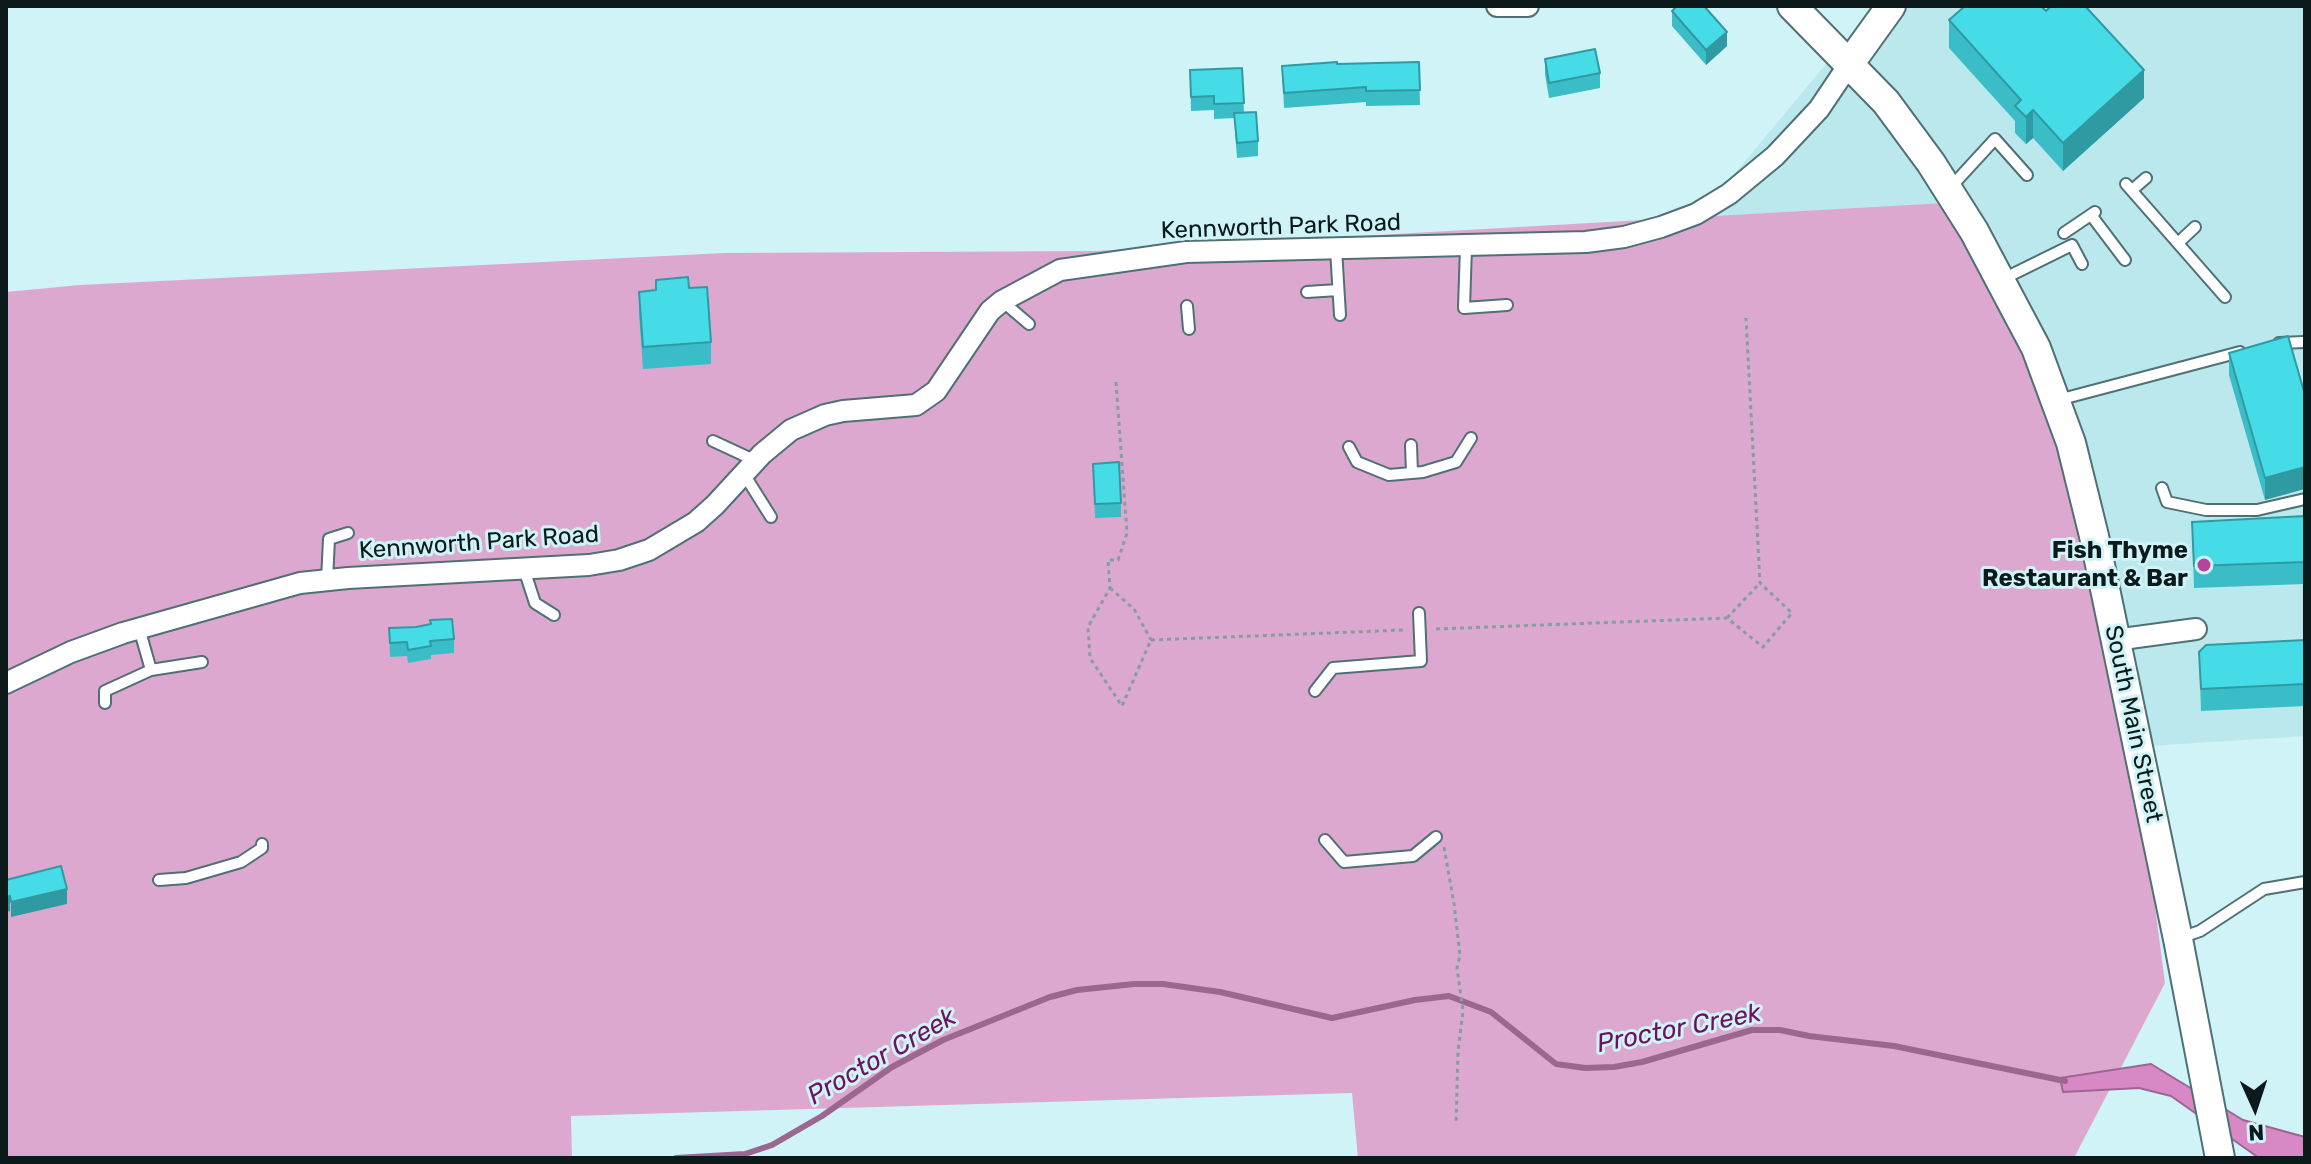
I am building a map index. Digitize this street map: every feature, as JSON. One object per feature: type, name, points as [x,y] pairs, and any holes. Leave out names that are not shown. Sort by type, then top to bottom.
[{"type":"main road","name":"South Main Street","points":[[1792,6],[1886,102],[1948,190],[2001,280],[2036,348],[2071,443],[2090,520],[2178,939],[2220,1158]]},
{"type":"main road","points":[[1850,63],[1891,6]]},
{"type":"street","points":[[1497,6],[1528,6]]},
{"type":"street","name":"Kennworth Park Road","points":[[6,683],[71,652],[139,628],[268,590],[327,580],[589,565],[619,560],[649,550],[674,538],[696,522],[791,430],[825,415],[916,405],[936,391],[978,326],[1002,301],[1060,270],[1186,252],[1586,242],[1624,237],[1696,214],[1729,194],[1775,156],[1819,109],[1850,63]]},
{"type":"street","points":[[2115,640],[2196,629]]},
{"type":"lane","points":[[1948,190],[1995,139],[2027,175]]},
{"type":"lane","points":[[2146,178],[2129,187],[2225,297]]},
{"type":"lane","points":[[2064,233],[2093,213],[2125,260]]},
{"type":"lane","points":[[2178,243],[2195,227]]},
{"type":"lane","points":[[2001,280],[2072,245],[2082,264]]},
{"type":"lane","points":[[1466,247],[1464,308],[1507,305]]},
{"type":"lane","points":[[1336,249],[1340,315]]},
{"type":"lane","points":[[1307,292],[1338,290]]},
{"type":"lane","points":[[1002,301],[1029,324]]},
{"type":"lane","points":[[1187,306],[1189,329]]},
{"type":"lane","points":[[2272,343],[2305,342]]},
{"type":"lane","points":[[2055,401],[2245,351]]},
{"type":"lane","points":[[1349,447],[1357,462],[1389,475],[1412,473],[1456,462],[1471,438]]},
{"type":"lane","points":[[713,441],[750,467],[771,517]]},
{"type":"lane","points":[[1411,445],[1412,473]]},
{"type":"lane","points":[[2162,488],[2167,502],[2206,510],[2257,510],[2305,499]]},
{"type":"lane","points":[[327,580],[329,539],[348,533]]},
{"type":"lane","points":[[524,569],[535,603],[554,615]]},
{"type":"lane","points":[[1315,691],[1333,668],[1421,661],[1419,613]]},
{"type":"lane","points":[[139,628],[151,670]]},
{"type":"lane","points":[[105,703],[105,691],[151,670],[202,662]]},
{"type":"lane","points":[[1325,840],[1344,862],[1413,856],[1440,838]]},
{"type":"lane","points":[[159,880],[186,878],[241,862],[262,848],[262,844]]},
{"type":"lane","points":[[2178,939],[2200,931],[2264,889],[2305,882]]},
{"type":"path","points":[[1151,640],[1727,618],[1763,647],[1792,613],[1760,583],[1746,318]]},
{"type":"path","points":[[1116,382],[1127,533],[1118,560],[1108,560],[1110,588],[1088,627],[1090,658],[1122,706],[1151,640]]},
{"type":"path","points":[[1727,618],[1760,583]]},
{"type":"path","points":[[1110,588],[1134,609],[1151,640]]},
{"type":"path","points":[[1440,838],[1460,955],[1457,968],[1463,1011],[1458,1051],[1456,1123]]},
{"type":"shaded area","points":[[1874,6],[2305,6],[2305,736],[2134,747],[1944,203],[1699,217]]},
{"type":"shaded area","points":[[1944,203],[2040,349],[2127,692],[2165,983],[2074,1158],[1358,1158],[1352,1093],[571,1116],[572,1158],[6,1158],[6,292],[80,285],[725,253],[1095,251]]},
{"type":"shaded area","points":[[2151,1064],[2243,1120],[2305,1137],[2305,1158],[2259,1158],[2171,1096],[2139,1088],[2063,1092],[2060,1078]]},
{"type":"building","points":[[1677,6],[1704,6],[1727,32],[1706,50],[1672,11]]},
{"type":"building","points":[[1965,6],[2041,6],[2046,11],[2051,6],[2085,6],[2144,70],[2063,143],[2033,110],[2026,117],[2015,106],[2021,100],[1949,20]]},
{"type":"building","points":[[1595,49],[1600,73],[1549,83],[1545,59]]},
{"type":"building","points":[[1419,62],[1420,90],[1366,91],[1366,87],[1284,93],[1282,66]]},
{"type":"building","points":[[1242,68],[1244,103],[1214,104],[1214,96],[1191,97],[1190,70]]},
{"type":"building","points":[[1256,112],[1258,141],[1237,143],[1234,113]]},
{"type":"building","points":[[688,277],[689,288],[707,287],[711,342],[643,347],[639,292],[656,290],[656,280]]},
{"type":"building","points":[[2288,336],[2305,395],[2305,467],[2265,478],[2229,353]]},
{"type":"building","points":[[1119,462],[1121,503],[1095,504],[1093,464]]},
{"type":"building","points":[[2305,516],[2305,562],[2194,566],[2192,522]]},
{"type":"building","points":[[452,619],[454,639],[430,641],[431,646],[408,650],[407,642],[390,643],[389,628],[416,627],[431,624],[430,620]]},
{"type":"building","points":[[2305,640],[2305,684],[2201,689],[2199,652],[2206,645]]},
{"type":"building","points":[[61,866],[67,889],[11,902],[10,896],[6,897],[6,880]]},
{"type":"waterway","name":"Proctor Creek","points":[[676,1158],[745,1154],[772,1145],[822,1116],[892,1067],[943,1040],[1050,997],[1077,990],[1134,984],[1163,984],[1220,992],[1332,1018],[1449,996],[1491,1012],[1556,1064],[1585,1068],[1642,1062],[1752,1030],[1780,1030],[1894,1046],[2065,1081]]},
{"type":"place","name":"Fish Thyme Restaurant & Bar","points":[[2204,565]]}]
